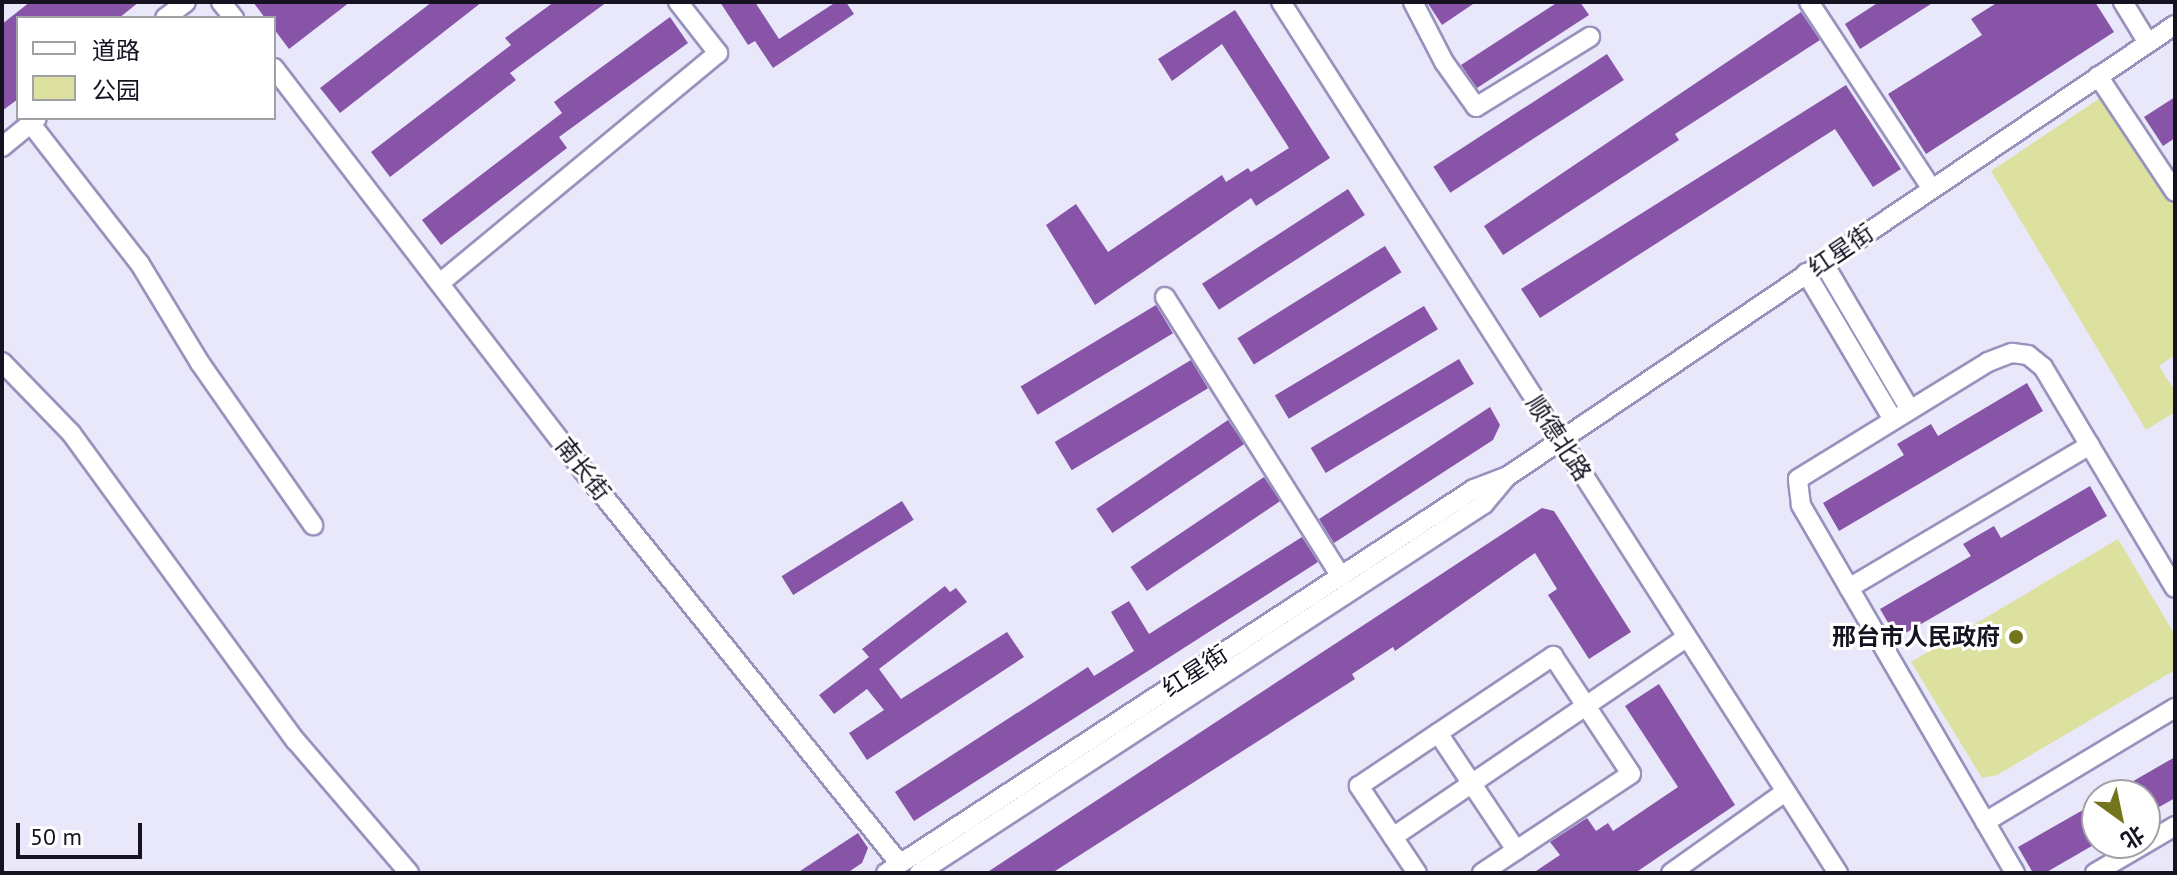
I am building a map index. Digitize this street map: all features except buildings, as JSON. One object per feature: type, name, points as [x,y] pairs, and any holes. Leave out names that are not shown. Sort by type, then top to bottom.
[{"type":"street","points":[[168,16],[186,2]]},
{"type":"street","points":[[440,283],[718,53],[678,2]]},
{"type":"street","name":"顺德北路","points":[[1281,2],[1838,873]]},
{"type":"street","points":[[1413,2],[1444,62],[1476,107],[1590,37]]},
{"type":"street","points":[[1809,2],[1931,188]]},
{"type":"street","points":[[2123,2],[2148,43]]},
{"type":"street","name":"红星街","points":[[893,868],[1474,489],[1508,476],[2175,25]]},
{"type":"street","name":"南长街","points":[[276,71],[893,868]]},
{"type":"street","points":[[2098,76],[2175,192]]},
{"type":"street","points":[[2,147],[34,121],[140,264],[200,363],[313,525]]},
{"type":"street","points":[[1823,262],[1909,408]]},
{"type":"street","points":[[1806,273],[1892,418]]},
{"type":"street","points":[[1165,297],[1341,576]]},
{"type":"street","points":[[2015,873],[1849,588],[1795,488],[1803,472],[1988,362],[2012,353],[2028,355],[2043,367],[2175,588]]},
{"type":"street","points":[[2,362],[71,433],[296,741],[409,873]]},
{"type":"street","points":[[1849,588],[2090,445]]},
{"type":"street","name":"红星街","points":[[926,871],[1484,504],[1508,476]]},
{"type":"street","points":[[1393,837],[1686,638]]},
{"type":"street","points":[[1417,873],[1359,786],[1553,656],[1631,774],[1482,873]]},
{"type":"street","points":[[1985,822],[2175,708]]},
{"type":"street","points":[[1438,733],[1516,850]]},
{"type":"street","points":[[1671,873],[1785,792]]},
{"type":"street","points":[[2095,873],[2175,826]]},
{"type":"green space","points":[[2103,96],[2175,204],[2175,355],[2159,366],[2175,391],[2175,412],[2146,430],[1991,171]]},
{"type":"green space","points":[[2118,539],[2175,635],[2175,670],[1997,775],[1982,778],[1911,662]]},
{"type":"place","name":"邢台市人民政府","points":[[2016,637]]}]
